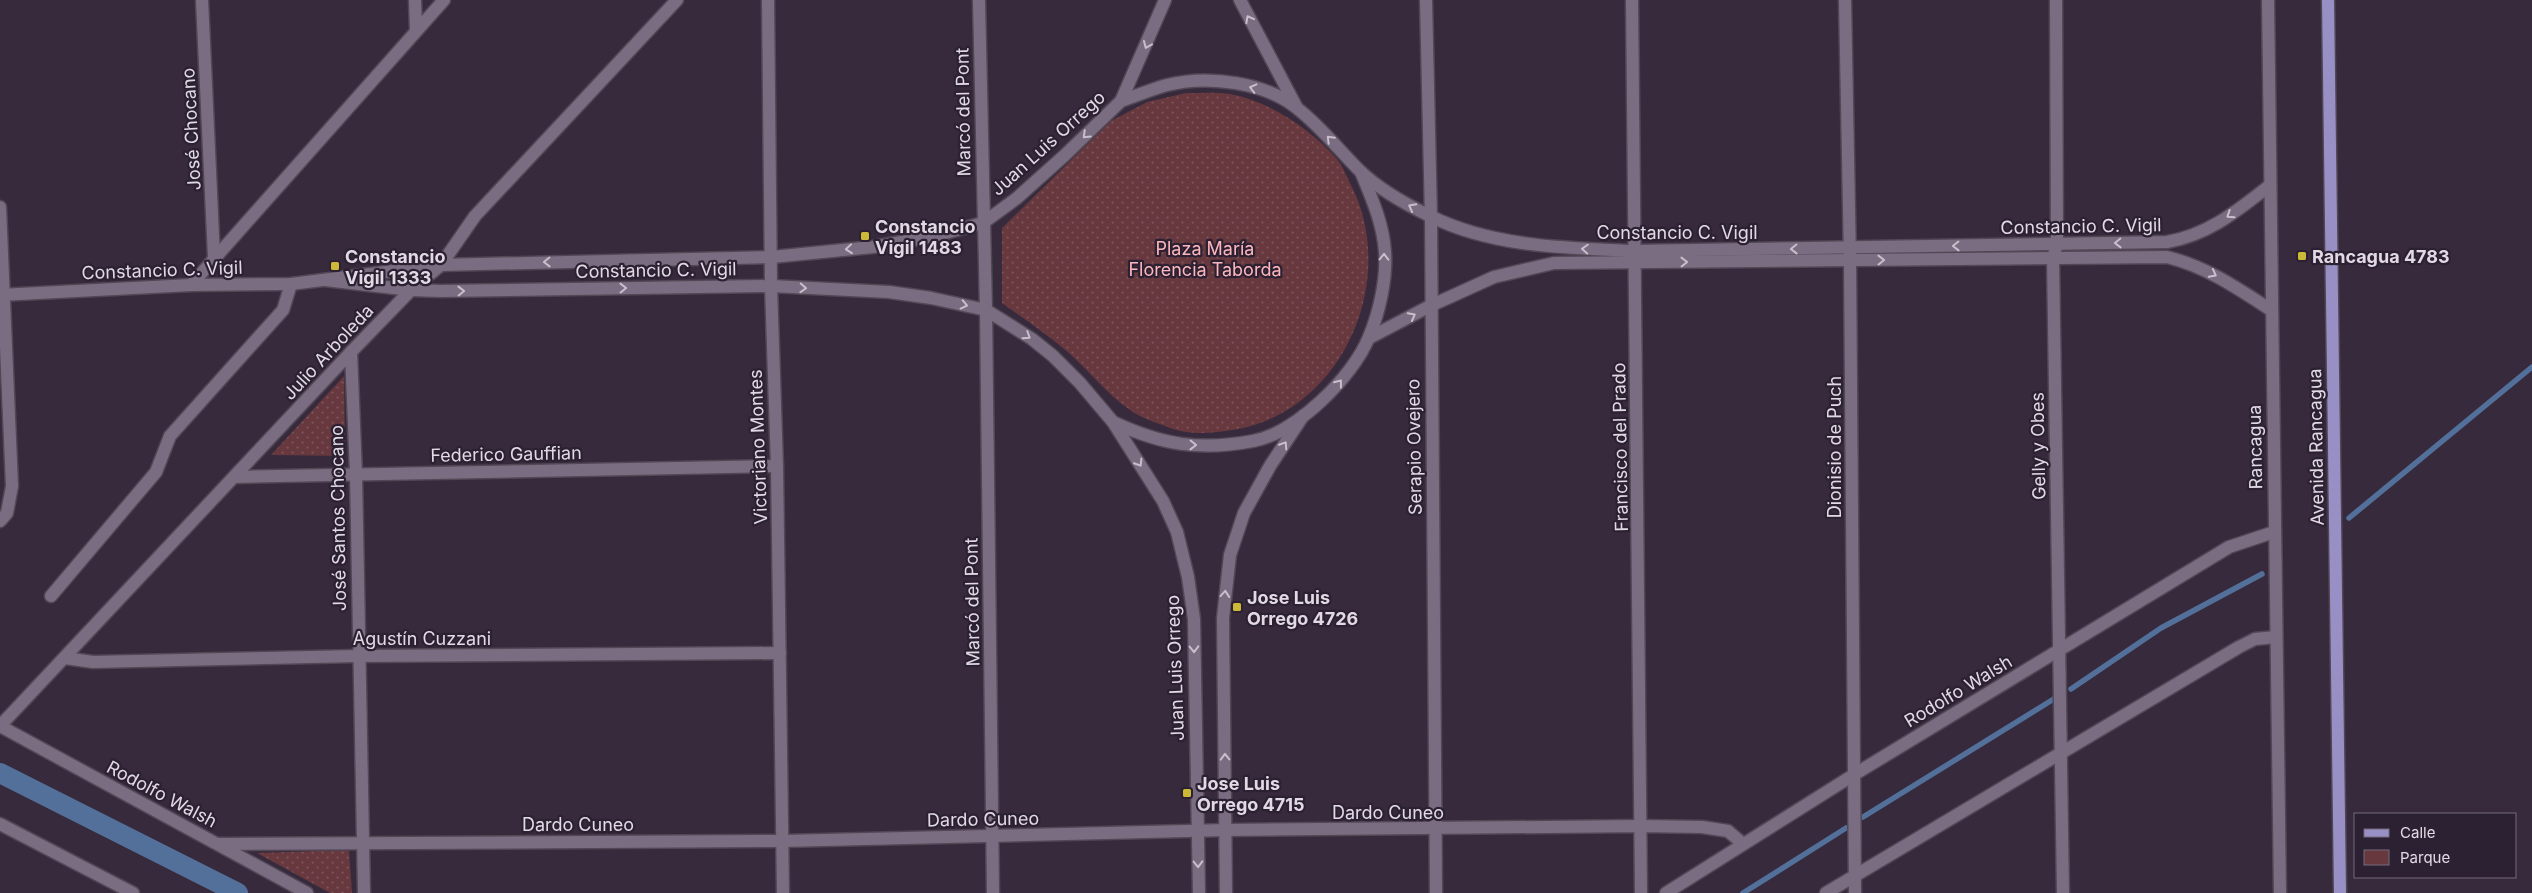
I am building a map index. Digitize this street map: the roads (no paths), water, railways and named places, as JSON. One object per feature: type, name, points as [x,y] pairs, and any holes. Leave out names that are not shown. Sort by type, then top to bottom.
[{"type":"main road","name":"Avenida Rancagua","points":[[2328,0],[2340,893]]},
{"type":"street","name":"José Chocano","points":[[202,0],[214,257]]},
{"type":"street","points":[[415,0],[416,30]]},
{"type":"street","points":[[191,285],[444,0]]},
{"type":"street","name":"Julio Arboleda","points":[[0,726],[351,352],[411,290],[441,265],[475,216],[677,0]]},
{"type":"street","name":"Victoriano Montes","points":[[768,0],[771,286],[777,466],[784,893]]},
{"type":"street","name":"Marcó del Pont","points":[[979,0],[986,310],[994,893]]},
{"type":"street","name":"Juan Luis Orrego","points":[[983,223],[1038,180],[1120,101],[1165,0]]},
{"type":"street","points":[[1240,0],[1297,108]]},
{"type":"street","name":"Serapio Ovejero","points":[[1426,0],[1431,217],[1430,306],[1436,893]]},
{"type":"street","name":"Francisco del Prado","points":[[1632,0],[1641,893]]},
{"type":"street","name":"Dionisio de Puch","points":[[1845,0],[1850,254],[1855,893]]},
{"type":"street","name":"Gelly y Obes","points":[[2056,0],[2057,244],[2053,258],[2063,893]]},
{"type":"street","name":"Rancagua","points":[[2268,0],[2280,893]]},
{"type":"street","name":"Constancio C. Vigil","points":[[1120,101],[1168,85],[1202,82],[1229,83],[1273,94],[1297,108],[1361,172],[1399,200],[1431,217],[1460,229],[1516,242],[1635,257]]},
{"type":"street","points":[[1113,422],[1145,437],[1177,444],[1216,445],[1255,441],[1277,432],[1303,416],[1334,389],[1369,338],[1382,291],[1386,254],[1380,218],[1361,172]]},
{"type":"street","name":"Constancio C. Vigil","points":[[1850,254],[2057,244],[2167,242],[2186,239],[2208,230],[2269,186]]},
{"type":"street","points":[[0,207],[2,294],[12,486],[6,513],[0,521]]},
{"type":"street","name":"Constancio C. Vigil","points":[[2,294],[191,285],[291,284],[441,265],[772,257],[930,238],[983,223]]},
{"type":"street","name":"Constancio C. Vigil","points":[[1369,338],[1430,306],[1494,277],[1554,263],[1635,257],[1850,254],[2053,258],[2167,257],[2183,261],[2212,273],[2271,310]]},
{"type":"street","name":"Constancio C. Vigil","points":[[325,280],[411,290],[771,286],[889,292],[931,298],[986,310]]},
{"type":"street","points":[[51,596],[156,472],[170,436],[283,310],[291,284]]},
{"type":"street","name":"Juan Luis Orrego","points":[[986,310],[1032,339],[1053,356],[1080,383],[1113,422],[1163,501],[1177,532],[1188,577],[1194,619],[1199,893]]},
{"type":"street","name":"José Santos Chocano","points":[[351,352],[356,474],[364,893]]},
{"type":"street","points":[[1226,893],[1223,618],[1230,555],[1244,513],[1270,466],[1303,416]]},
{"type":"street","name":"Federico Gauffian","points":[[235,477],[777,466]]},
{"type":"street","name":"Rodolfo Walsh","points":[[1666,893],[1855,774],[2228,547],[2274,532]]},
{"type":"street","points":[[1826,893],[2239,647],[2255,640],[2276,637]]},
{"type":"street","name":"Agustín Cuzzani","points":[[65,658],[93,662],[358,656],[780,653]]},
{"type":"street","name":"Rodolfo Walsh","points":[[0,726],[307,893]]},
{"type":"street","points":[[0,824],[133,893]]},
{"type":"street","name":"Dardo Cuneo","points":[[218,844],[783,841],[1198,833],[1226,830],[1641,826],[1702,827],[1728,831],[1743,844]]},
{"type":"waterway","points":[[2349,518],[2532,367]]},
{"type":"waterway","points":[[2071,689],[2161,628],[2262,574]]},
{"type":"waterway","points":[[1863,817],[2057,697]]},
{"type":"waterway","points":[[0,773],[238,893]]},
{"type":"waterway","points":[[1743,893],[1846,828]]},
{"type":"place","name":"Constancio Vigil 1483","points":[[865,236]]},
{"type":"place","name":"Rancagua 4783","points":[[2302,256]]},
{"type":"place","name":"Constancio Vigil 1333","points":[[335,266]]},
{"type":"place","name":"Jose Luis Orrego 4726","points":[[1237,607]]},
{"type":"place","name":"Jose Luis Orrego 4715","points":[[1187,793]]},
{"type":"park label","name":"Plaza María Florencia Taborda","points":[[1205,258]]}]
